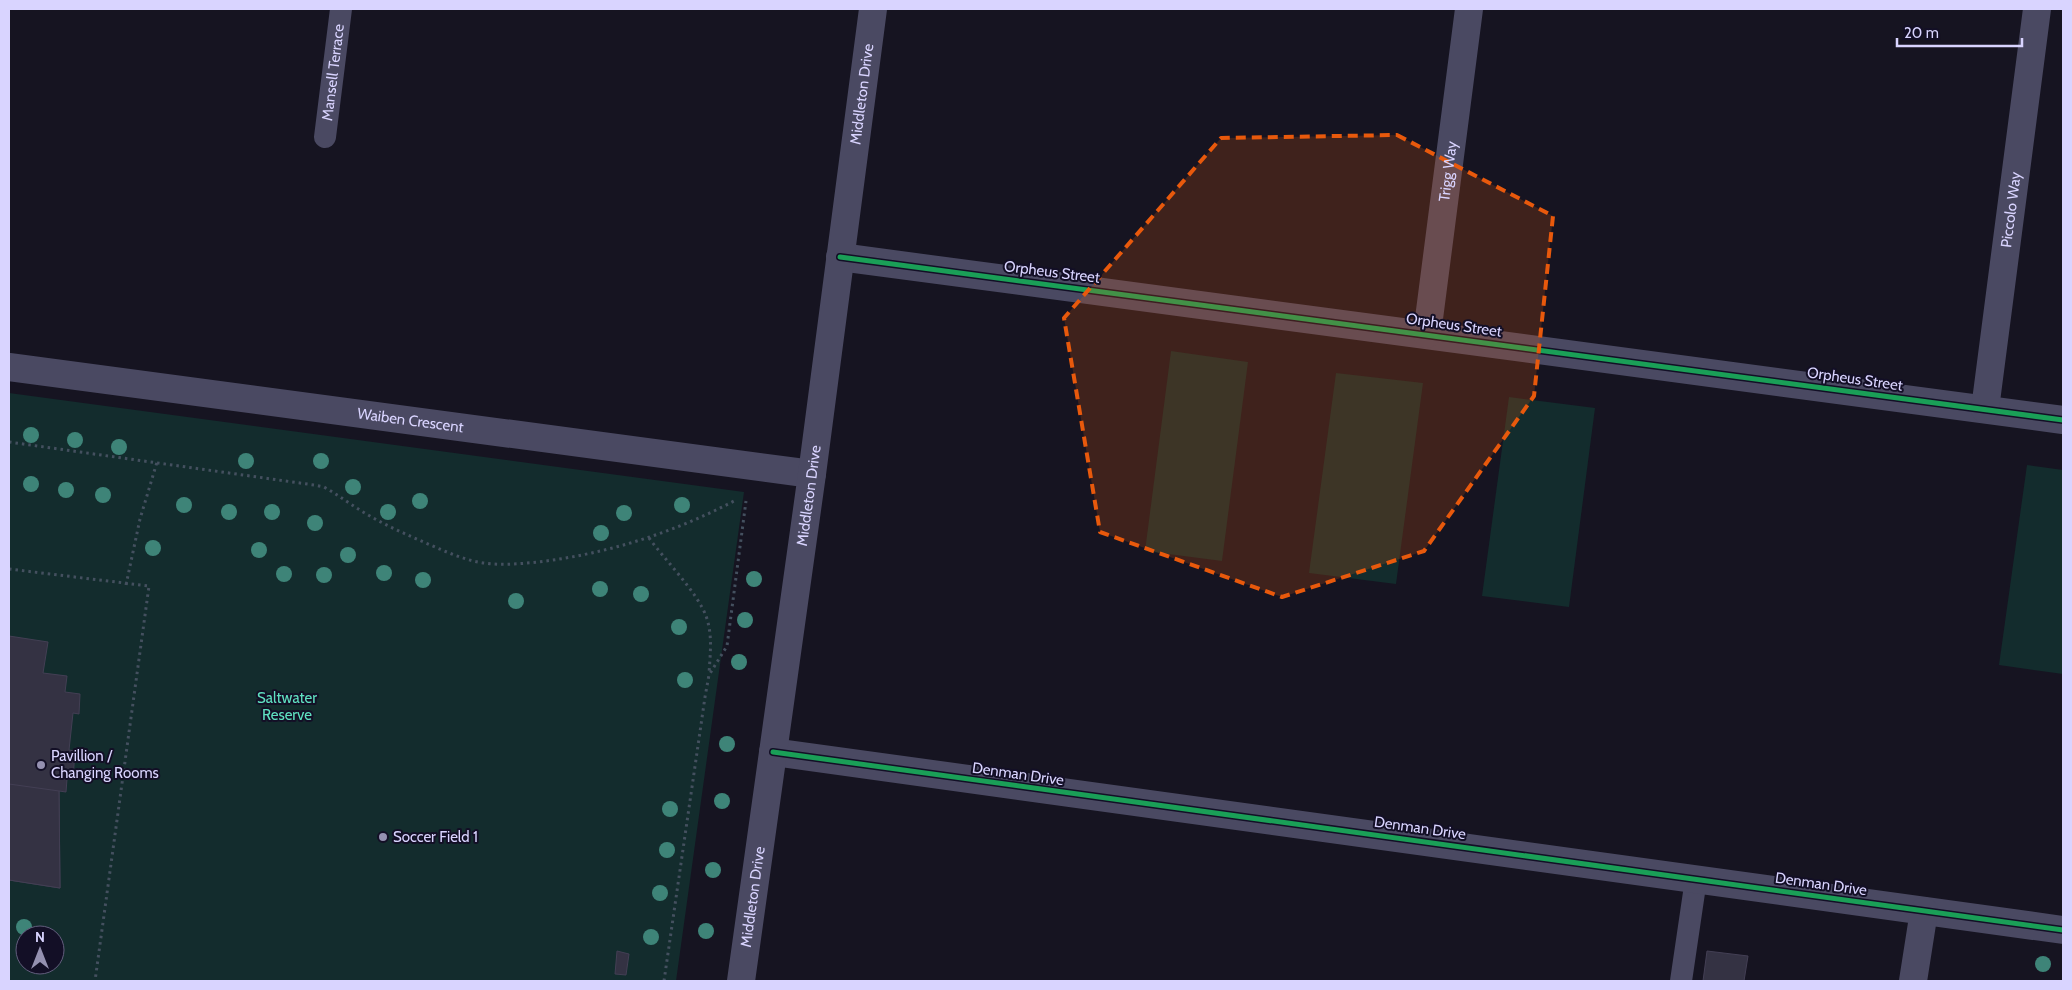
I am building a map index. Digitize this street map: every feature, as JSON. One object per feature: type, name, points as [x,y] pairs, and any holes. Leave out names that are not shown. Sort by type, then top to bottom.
[{"type":"street","name":"Middleton Drive","points":[[741,981],[812,474],[873,9]]},
{"type":"street","name":"Trigg Way","points":[[1427,334],[1469,9]]},
{"type":"street","name":"Piccolo Way","points":[[1985,409],[2037,9]]},
{"type":"street","name":"Orpheus Street","points":[[840,257],[2063,420]]},
{"type":"street","name":"Waiben Crescent","points":[[9,367],[812,474]]},
{"type":"street","name":"Denman Drive","points":[[773,752],[2063,930]]},
{"type":"street","points":[[1913,981],[1924,910]]},
{"type":"lane","name":"Mansell Terrace","points":[[325,137],[341,9]]},
{"type":"lane","points":[[1681,981],[1696,879]]},
{"type":"path","points":[[9,442],[324,487],[388,526],[461,558],[478,562],[508,564],[570,558],[649,538],[693,521],[747,494]]},
{"type":"path","points":[[126,584],[140,519],[157,462]]},
{"type":"path","points":[[709,675],[727,646],[751,466]]},
{"type":"path","points":[[649,538],[694,595],[706,616],[711,639],[709,675],[664,981]]},
{"type":"path","points":[[9,569],[149,586],[95,981]]},
{"type":"highlighted area","points":[[1397,135],[1553,216],[1534,396],[1424,551],[1282,597],[1100,532],[1064,318],[1221,138]]},
{"type":"green space","points":[[1171,351],[1248,362],[1222,561],[1145,551]]},
{"type":"green space","points":[[1336,373],[1423,383],[1396,584],[1309,573]]},
{"type":"green space","name":"Saltwater Reserve","points":[[9,393],[744,492],[676,981],[9,981]]},
{"type":"green space","points":[[1509,397],[1595,408],[1569,607],[1482,596]]},
{"type":"green space","points":[[2027,465],[2063,470],[2063,674],[1999,665]]},
{"type":"building","name":"Pavillion / Changing Rooms","points":[[9,636],[48,642],[43,673],[67,676],[65,692],[80,694],[79,714],[73,713],[69,750],[75,751],[73,779],[67,779],[66,792],[59,791],[60,888],[9,880]]},
{"type":"building","points":[[9,784],[59,791],[60,888],[9,880]]},
{"type":"building","points":[[617,951],[629,954],[626,975],[615,974]]},
{"type":"building","points":[[1707,951],[1748,956],[1744,981],[1703,981]]},
{"type":"cycle path","points":[[840,257],[2063,420]]},
{"type":"cycle path","points":[[773,752],[2063,930]]},
{"type":"place","name":"Pavillion / Changing Rooms","points":[[41,765]]},
{"type":"place","name":"Soccer Field 1","points":[[383,837]]}]
